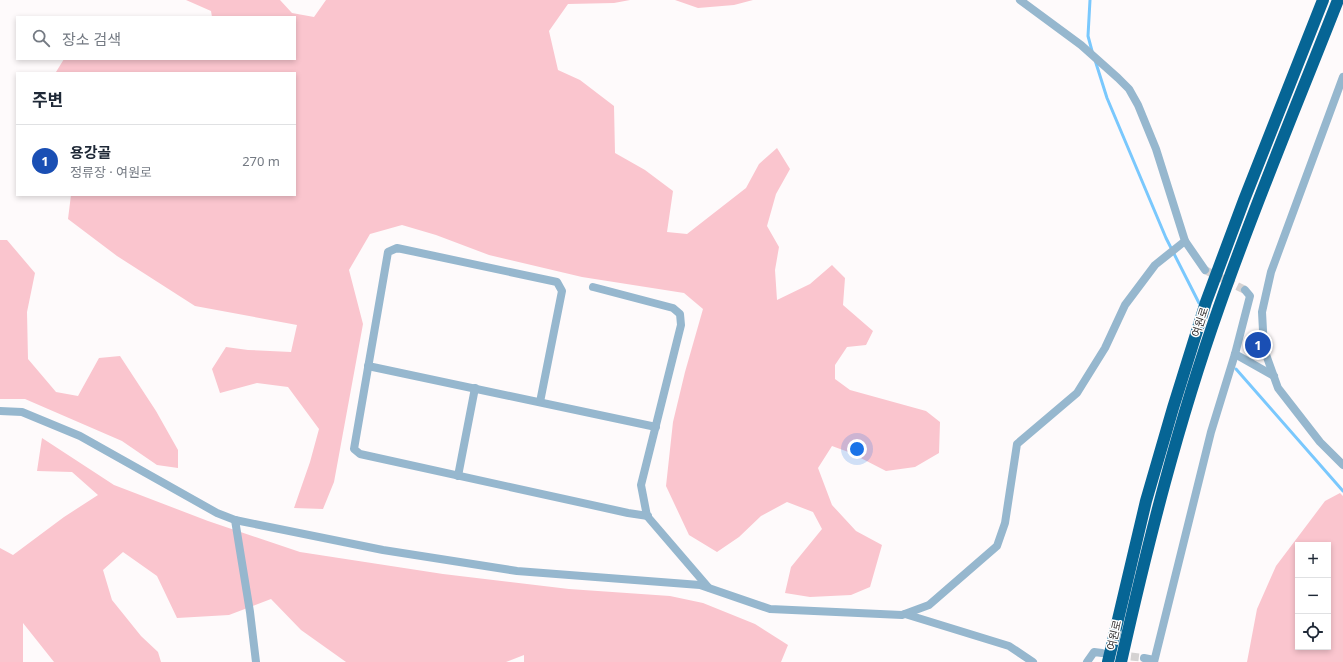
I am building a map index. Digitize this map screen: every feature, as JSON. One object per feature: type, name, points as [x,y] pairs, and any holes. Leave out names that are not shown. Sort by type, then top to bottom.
[{"type":"highway","name":"여원로","points":[[1105,657],[1146,501],[1206,302],[1244,200],[1323,0]]},
{"type":"highway","name":"여원로","points":[[1121,662],[1163,489],[1186,408],[1216,315],[1258,203],[1338,0]]},
{"type":"street","points":[[1020,0],[1081,45],[1129,89],[1138,105],[1156,149],[1185,241],[1205,270]]},
{"type":"street","points":[[1343,77],[1271,272],[1262,312],[1264,349],[1278,388],[1320,442],[1343,465]]},
{"type":"street","points":[[0,412],[22,412],[80,436],[217,513],[235,520],[383,550],[518,571],[700,584],[770,609],[902,615],[929,605],[997,546],[1005,523],[1017,444],[1077,393],[1105,348],[1125,306],[1155,264],[1185,241]]},
{"type":"street","points":[[540,402],[562,291],[557,282],[397,248],[388,252],[354,449],[360,454],[648,516]]},
{"type":"street","points":[[593,287],[673,308],[680,314],[681,325],[641,485],[648,516],[709,588]]},
{"type":"street","points":[[1144,658],[1154,661],[1211,432],[1235,354],[1250,296],[1244,290]]},
{"type":"street","points":[[1235,354],[1274,376]]},
{"type":"street","points":[[368,366],[656,427]]},
{"type":"street","points":[[458,476],[475,388]]},
{"type":"street","points":[[235,520],[250,612],[256,662]]},
{"type":"street","points":[[905,614],[1009,646],[1032,662]]},
{"type":"street","points":[[1087,662],[1094,652],[1105,657]]},
{"type":"shaded area","points":[[186,0],[280,0],[292,13],[314,17],[326,0],[630,0],[614,3],[568,4],[549,31],[558,70],[580,80],[614,106],[615,153],[645,170],[673,191],[667,232],[687,234],[746,188],[759,164],[777,148],[790,169],[776,194],[767,226],[779,247],[775,270],[777,300],[810,284],[832,265],[845,278],[843,305],[873,331],[866,345],[847,347],[835,365],[835,379],[850,390],[926,411],[940,422],[939,453],[915,467],[886,471],[851,453],[832,446],[818,468],[832,505],[856,531],[882,545],[870,587],[851,595],[810,597],[785,593],[791,567],[822,529],[813,512],[787,502],[761,516],[739,537],[717,552],[689,535],[666,486],[673,422],[685,372],[703,309],[684,293],[582,277],[489,255],[436,235],[402,225],[370,234],[349,270],[363,324],[334,482],[323,509],[294,508],[310,462],[319,429],[288,387],[257,383],[220,393],[212,369],[226,347],[248,350],[291,352],[297,325],[195,306],[117,256],[68,219],[71,196],[296,196],[296,72],[56,72],[63,60],[296,60],[296,16],[212,16],[211,11]]},
{"type":"shaded area","points":[[675,0],[753,0],[734,5],[698,8]]},
{"type":"shaded area","points":[[0,240],[7,240],[35,273],[27,312],[28,359],[56,392],[78,396],[99,358],[120,356],[156,411],[178,450],[178,468],[157,465],[122,441],[25,399],[0,399]]},
{"type":"shaded area","points":[[42,438],[114,485],[208,521],[300,552],[443,574],[569,589],[670,596],[703,603],[755,624],[788,645],[781,662],[524,662],[524,655],[506,662],[346,662],[301,630],[271,599],[229,615],[177,618],[157,576],[123,552],[103,570],[112,600],[141,636],[158,652],[161,662],[54,662],[23,623],[23,662],[0,662],[0,548],[13,555],[64,517],[98,495],[72,472],[37,471]]},
{"type":"shaded area","points":[[1340,493],[1343,496],[1343,662],[1247,662],[1257,609],[1276,566],[1325,501]]},
{"type":"waterway","points":[[1090,0],[1088,36],[1092,51]]},
{"type":"waterway","points":[[1095,60],[1107,98],[1166,238],[1199,303]]},
{"type":"waterway","points":[[1236,369],[1343,491]]},
{"type":"tunnel","points":[[1205,270],[1245,290]]},
{"type":"tunnel","points":[[1119,655],[1144,658]]},
{"type":"place","name":"용강골","points":[[1258,345]]}]
